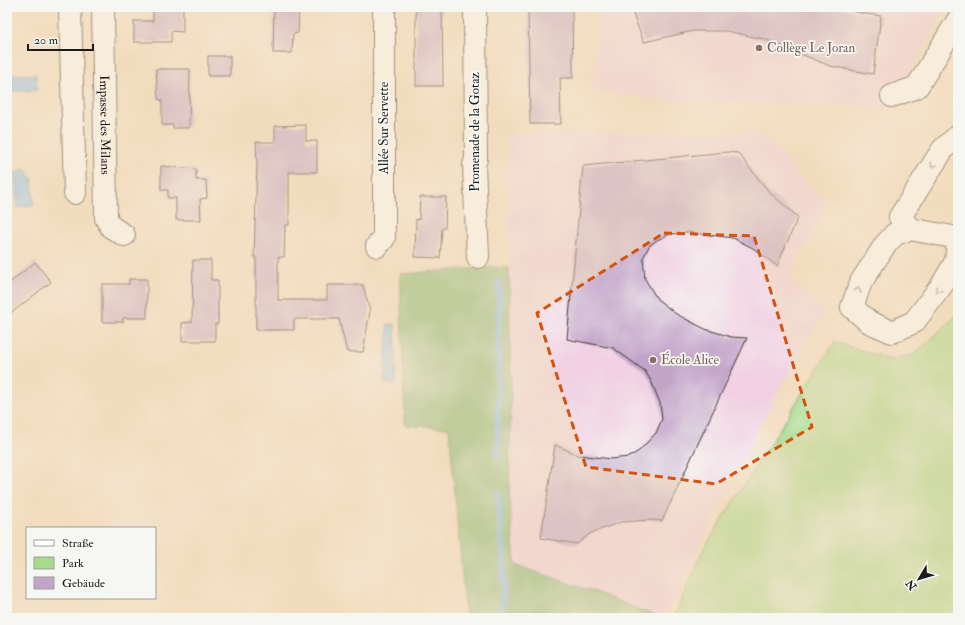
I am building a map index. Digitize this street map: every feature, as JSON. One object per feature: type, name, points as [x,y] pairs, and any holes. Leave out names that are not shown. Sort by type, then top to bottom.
[{"type":"street","points":[[70,7],[75,194]]},
{"type":"street","name":"Impasse des Milans","points":[[103,7],[106,218],[111,227],[124,235]]},
{"type":"street","name":"Allée Sur Servette","points":[[377,246],[384,238],[384,7]]},
{"type":"street","name":"Promenade de la Gotaz","points":[[475,7],[476,159],[474,165],[478,258]]},
{"type":"street","points":[[892,96],[917,87],[958,20]]},
{"type":"street","points":[[910,229],[900,217],[943,149],[958,136]]},
{"type":"street","points":[[958,238],[910,229],[895,234],[885,245],[860,282],[852,307],[868,322],[892,332],[914,322],[942,285],[956,261],[958,242]]},
{"type":"highlighted area","points":[[664,233],[754,236],[812,427],[716,484],[586,467],[537,313]]},
{"type":"shaded area","name":"Collège Le Joran","points":[[600,7],[946,7],[891,107],[671,101],[592,90]]},
{"type":"shaded area","name":"École Alice","points":[[507,133],[762,133],[798,176],[828,202],[789,277],[825,312],[778,390],[664,618],[515,565],[509,492],[511,390]]},
{"type":"green space","points":[[492,267],[509,268],[511,390],[509,492],[515,565],[592,591],[661,618],[466,618],[449,428],[405,425],[400,274]]},
{"type":"green space","points":[[958,314],[958,618],[674,618],[703,550],[835,342],[890,360],[914,355]]},
{"type":"water","points":[[7,72],[9,72],[10,75],[36,74],[37,90],[7,92]]},
{"type":"water","points":[[20,169],[27,170],[30,177],[32,177],[34,205],[17,207],[15,174]]},
{"type":"water","points":[[388,324],[395,324],[396,385],[384,383]]},
{"type":"building","points":[[153,7],[183,7],[183,32],[171,31],[171,42],[134,42],[134,21],[153,21]]},
{"type":"building","points":[[274,7],[299,7],[298,33],[293,34],[292,53],[273,53]]},
{"type":"building","points":[[416,7],[442,7],[443,86],[416,86]]},
{"type":"building","points":[[528,7],[572,7],[573,78],[560,78],[561,124],[530,124]]},
{"type":"building","points":[[630,7],[839,7],[860,13],[881,16],[873,74],[830,66],[767,40],[727,31],[693,31],[644,42]]},
{"type":"building","points":[[208,56],[230,56],[230,76],[208,76]]},
{"type":"building","points":[[156,69],[190,69],[189,128],[173,128],[173,125],[162,125],[162,100],[158,99]]},
{"type":"building","points":[[306,125],[306,141],[317,141],[317,172],[289,172],[289,225],[285,225],[284,257],[278,257],[278,300],[327,300],[327,285],[363,285],[370,311],[363,352],[347,352],[339,319],[294,319],[294,330],[256,330],[256,257],[254,257],[257,165],[256,142],[275,142],[275,126]]},
{"type":"building","points":[[727,152],[738,153],[769,192],[798,217],[777,266],[753,248],[733,238],[688,232],[670,234],[657,240],[649,246],[643,258],[645,279],[657,299],[676,314],[705,329],[731,337],[747,338],[662,521],[651,520],[621,522],[591,533],[577,544],[541,538],[555,445],[578,455],[611,459],[629,457],[639,451],[656,433],[662,419],[660,403],[645,371],[613,348],[567,339],[583,166]]},
{"type":"building","points":[[161,166],[196,169],[196,180],[206,180],[207,198],[200,199],[201,220],[176,220],[176,198],[168,198],[168,190],[161,190]]},
{"type":"building","points":[[420,197],[446,197],[445,228],[442,228],[440,258],[415,257],[416,219],[419,220]]},
{"type":"building","points":[[193,260],[211,260],[211,280],[218,280],[218,324],[215,324],[215,341],[182,341],[182,323],[192,322]]},
{"type":"building","points":[[35,262],[51,282],[7,316],[7,285]]},
{"type":"building","points":[[129,279],[147,279],[147,318],[123,318],[123,322],[102,322],[102,284],[129,284]]},
{"type":"waterway","points":[[498,457],[499,283]]},
{"type":"waterway","points":[[498,493],[504,567],[502,618]]},
{"type":"place","name":"Collège Le Joran","points":[[759,48]]},
{"type":"place","name":"École Alice","points":[[653,360]]}]
